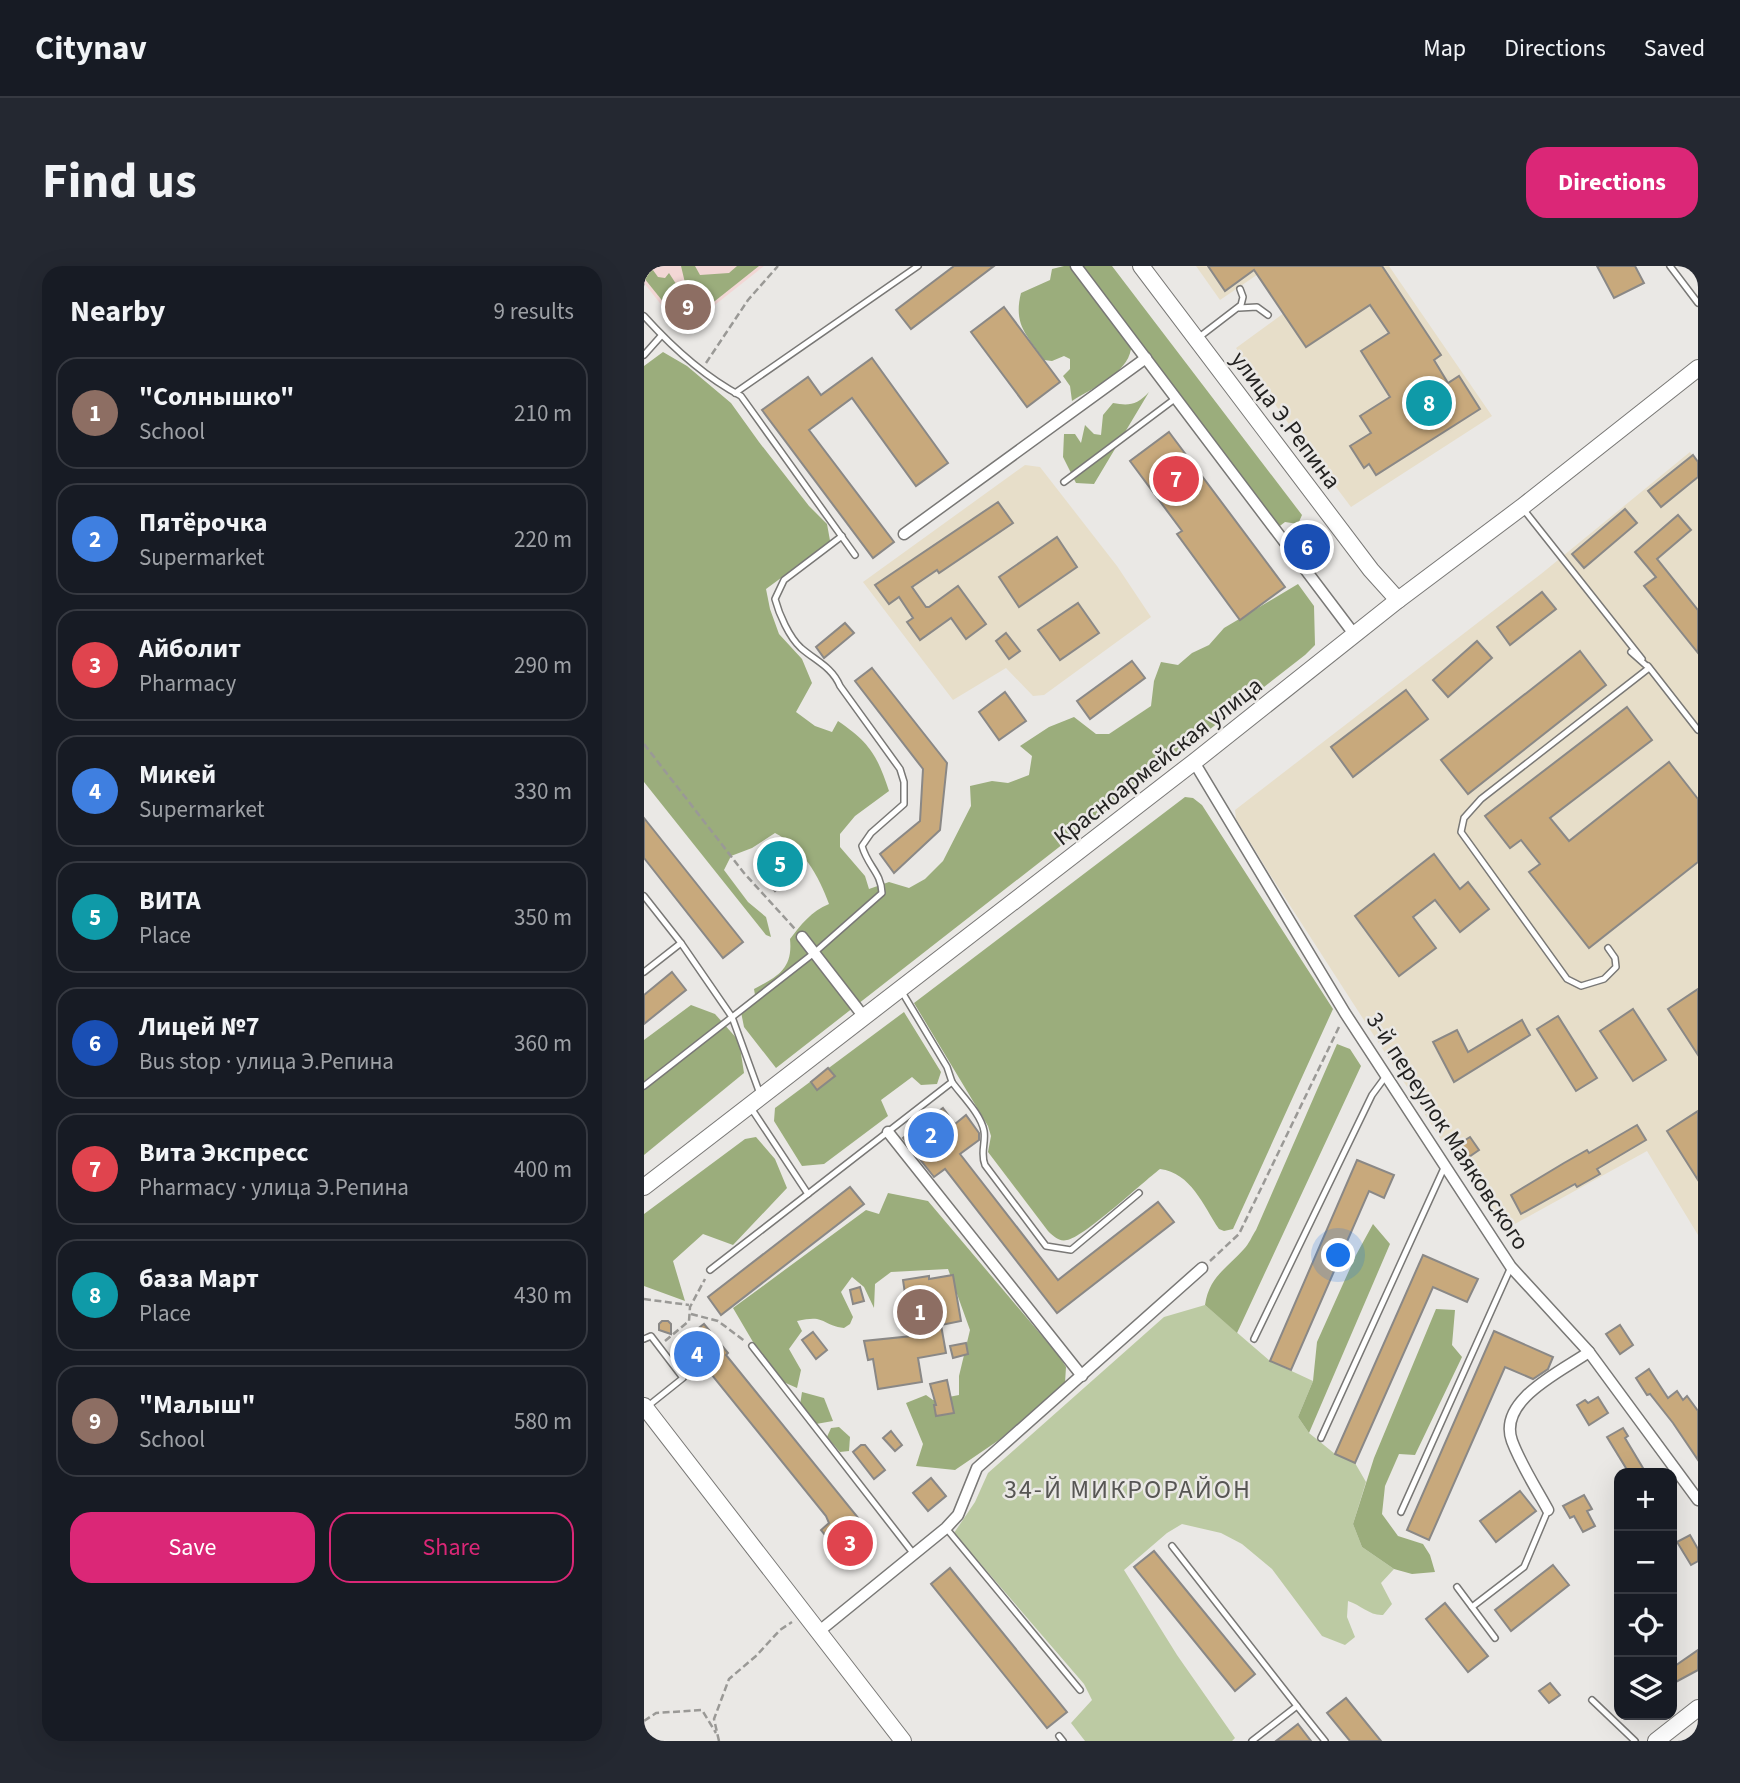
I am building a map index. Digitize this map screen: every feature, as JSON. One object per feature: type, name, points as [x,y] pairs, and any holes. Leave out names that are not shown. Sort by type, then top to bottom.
[{"type":"main road","name":"улица Э.Репина","points":[[1141,266],[1371,570],[1398,600]]},
{"type":"main road","name":"Красноармейская улица","points":[[644,1187],[1698,368]]},
{"type":"main road","points":[[645,1407],[902,1741]]},
{"type":"main road","points":[[1656,1741],[1698,1708]]},
{"type":"street","points":[[1076,266],[1354,634]]},
{"type":"street","points":[[904,534],[1146,358]]},
{"type":"street","name":"3-й переулок Маяковского","points":[[1194,762],[1345,1013],[1511,1267],[1589,1352],[1698,1500]]},
{"type":"street","points":[[802,937],[864,1017]]},
{"type":"street","points":[[888,1132],[1082,1376]]},
{"type":"street","points":[[817,1633],[946,1528],[958,1515],[977,1468],[1202,1268]]},
{"type":"street","points":[[1548,1510],[1513,1441],[1510,1421],[1520,1401],[1589,1352]]},
{"type":"lane","points":[[735,393],[918,266]]},
{"type":"lane","points":[[1670,266],[1698,303]]},
{"type":"lane","points":[[1197,340],[1237,308],[1243,297],[1240,289]]},
{"type":"lane","points":[[1237,308],[1257,307],[1268,315]]},
{"type":"lane","points":[[644,316],[661,336],[741,397],[855,555]]},
{"type":"lane","points":[[644,355],[661,336]]},
{"type":"lane","points":[[1064,482],[1176,398]]},
{"type":"lane","points":[[1522,507],[1698,730]]},
{"type":"lane","points":[[644,1086],[814,953],[882,893],[882,880],[866,860],[862,846],[872,833],[904,804],[904,782],[900,769],[840,687],[835,676],[799,646],[779,612],[775,599],[784,580],[842,536]]},
{"type":"lane","points":[[1631,652],[1649,668]]},
{"type":"lane","points":[[1608,947],[1615,958],[1616,967],[1604,979],[1581,986],[1567,979],[1461,832],[1464,818],[1481,799],[1649,668]]},
{"type":"lane","points":[[644,896],[681,943],[732,1017],[755,1101],[808,1194]]},
{"type":"lane","points":[[644,972],[681,943]]},
{"type":"lane","points":[[900,989],[947,1067],[952,1082],[983,1123],[986,1143],[982,1158],[985,1165],[1046,1246],[1071,1250],[1139,1193]]},
{"type":"lane","points":[[1254,1339],[1372,1095],[1387,1074]]},
{"type":"lane","points":[[710,1270],[952,1082]]},
{"type":"lane","points":[[1321,1438],[1444,1168]]},
{"type":"lane","points":[[1401,1512],[1511,1267]]},
{"type":"lane","points":[[644,1339],[651,1336],[683,1378],[645,1407]]},
{"type":"lane","points":[[751,1346],[913,1553]]},
{"type":"lane","points":[[1472,1607],[1524,1567],[1548,1510]]},
{"type":"lane","points":[[946,1528],[1080,1690]]},
{"type":"lane","points":[[1172,1546],[1325,1741]]},
{"type":"lane","points":[[1457,1587],[1495,1638]]},
{"type":"lane","points":[[1592,1700],[1634,1741]]},
{"type":"lane","points":[[1252,1741],[1297,1706]]},
{"type":"path","points":[[702,369],[748,300],[778,266]]},
{"type":"path","points":[[644,744],[744,873],[802,937]]},
{"type":"path","points":[[1202,1268],[1239,1234],[1345,1013]]},
{"type":"path","points":[[660,1347],[689,1321],[691,1305],[710,1270]]},
{"type":"path","points":[[644,1298],[691,1305]]},
{"type":"path","points":[[690,1314],[718,1321],[751,1346]]},
{"type":"path","points":[[718,1739],[714,1719],[729,1679],[756,1656],[780,1630],[803,1614]]},
{"type":"path","points":[[644,1721],[656,1713],[702,1710],[718,1739]]},
{"type":"shaded area","points":[[644,266],[764,266],[682,331],[644,283]]},
{"type":"shaded area","points":[[1196,266],[1270,266],[1220,300]]},
{"type":"shaded area","points":[[1337,266],[1389,266],[1492,416],[1351,507],[1236,348],[1284,313]]},
{"type":"shaded area","points":[[1690,452],[1698,463],[1698,1235],[1647,1151],[1504,1230],[1474,1189],[1473,1177],[1465,1163],[1442,1141],[1269,873],[1236,819],[1235,810],[1541,574]]},
{"type":"shaded area","points":[[1025,465],[1040,467],[1117,566],[1151,617],[1044,695],[1033,696],[1006,668],[953,700],[863,582]]},
{"type":"green space","points":[[644,266],[650,266],[658,277],[665,278],[669,273],[680,290],[686,287],[681,266],[695,266],[700,275],[729,273],[737,266],[759,266],[686,324],[677,319],[644,278]]},
{"type":"green space","points":[[1064,266],[1112,266],[1302,515],[1298,524],[1285,522],[1272,532],[1131,349],[1123,366],[1116,373],[1072,401],[1070,386],[1063,376],[1070,369],[1070,359],[1064,356],[1052,361],[1044,360],[1023,329],[1019,313],[1021,293],[1050,280],[1052,269]]},
{"type":"green space","points":[[663,352],[687,366],[731,403],[809,506],[827,524],[831,546],[804,561],[766,589],[779,634],[802,659],[812,683],[796,712],[815,726],[832,732],[838,721],[858,736],[876,759],[889,791],[855,816],[840,834],[840,847],[865,876],[869,889],[889,882],[909,888],[925,879],[943,861],[971,806],[970,786],[992,781],[1008,783],[1029,775],[1032,756],[1020,746],[1049,727],[1074,717],[1096,734],[1109,734],[1151,706],[1154,681],[1161,662],[1178,665],[1192,653],[1209,645],[1224,628],[1298,584],[1314,606],[1315,645],[1305,655],[776,1068],[744,1027],[741,1012],[756,1001],[754,989],[777,975],[786,965],[790,939],[798,929],[812,914],[829,904],[820,883],[801,854],[775,833],[752,848],[731,856],[724,870],[748,902],[766,917],[771,937],[766,935],[644,782],[644,366]]},
{"type":"green space","points":[[1149,392],[1094,484],[1076,483],[1063,457],[1064,434],[1075,434],[1081,443],[1085,425],[1094,434],[1101,435],[1103,415],[1113,403],[1133,404]]},
{"type":"green space","points":[[1185,797],[1193,798],[1202,805],[1333,1009],[1233,1229],[1219,1229],[1188,1183],[1171,1172],[1160,1169],[1086,1230],[1075,1237],[1061,1240],[1048,1231],[988,1152],[991,1136],[988,1126],[914,1003]]},
{"type":"green space","points":[[691,1005],[715,1014],[739,1041],[744,1073],[644,1155],[644,1040]]},
{"type":"green space","points":[[904,1012],[941,1072],[937,1084],[921,1085],[912,1077],[881,1100],[888,1116],[824,1164],[802,1166],[774,1121],[775,1108]]},
{"type":"green space","points":[[1337,1044],[1350,1049],[1361,1066],[1237,1333],[1205,1305],[1207,1295],[1214,1280],[1246,1247],[1256,1230]]},
{"type":"green space","points":[[756,1137],[775,1159],[787,1188],[733,1245],[703,1234],[673,1261],[685,1301],[644,1286],[644,1214],[745,1139]]},
{"type":"green space","points":[[888,1193],[928,1201],[1066,1367],[1065,1383],[999,1440],[955,1470],[916,1466],[923,1444],[906,1403],[926,1395],[933,1400],[959,1395],[959,1376],[970,1330],[948,1269],[891,1272],[875,1284],[874,1308],[864,1287],[852,1277],[841,1292],[853,1317],[850,1324],[844,1328],[819,1319],[797,1321],[802,1331],[789,1349],[801,1370],[797,1388],[779,1380],[763,1359],[733,1308],[866,1210],[879,1214]]},
{"type":"green space","points":[[1373,1224],[1390,1244],[1309,1433],[1298,1417],[1313,1381],[1317,1342]]},
{"type":"green space","points":[[1205,1305],[1270,1361],[1313,1381],[1298,1417],[1309,1433],[1335,1454],[1355,1463],[1366,1482],[1353,1524],[1362,1547],[1394,1569],[1381,1583],[1392,1604],[1383,1615],[1378,1615],[1348,1601],[1347,1617],[1355,1637],[1345,1645],[1322,1636],[1272,1569],[1242,1544],[1221,1533],[1182,1524],[1167,1533],[1124,1570],[1177,1655],[1235,1738],[1232,1741],[1085,1741],[1071,1723],[1092,1700],[1084,1684],[954,1533],[975,1502],[988,1473],[1164,1317]]},
{"type":"green space","points":[[1436,1309],[1455,1310],[1452,1345],[1462,1357],[1415,1455],[1399,1454],[1385,1486],[1382,1514],[1398,1536],[1423,1544],[1430,1555],[1435,1572],[1412,1574],[1394,1569],[1362,1547],[1353,1524],[1374,1458]]},
{"type":"green space","points":[[802,1392],[824,1398],[833,1421],[816,1424],[800,1405]]},
{"type":"green space","points":[[839,1427],[850,1437],[849,1451],[840,1452],[827,1437],[831,1428]]},
{"type":"building","points":[[954,266],[994,266],[911,329],[896,310]]},
{"type":"building","points":[[1208,266],[1382,266],[1441,355],[1434,360],[1448,383],[1459,376],[1480,409],[1376,475],[1369,464],[1364,468],[1350,446],[1371,433],[1360,416],[1390,397],[1361,351],[1389,333],[1370,305],[1306,347],[1254,270],[1225,291]]},
{"type":"building","points":[[1597,266],[1635,266],[1644,283],[1614,298]]},
{"type":"building","points":[[1004,307],[1060,382],[1027,407],[971,332]]},
{"type":"building","points":[[872,358],[948,463],[916,486],[852,398],[809,430],[894,542],[873,558],[762,410],[808,377],[821,395]]},
{"type":"building","points":[[1169,432],[1285,587],[1240,620],[1177,534],[1182,531],[1130,461]]},
{"type":"building","points":[[1693,455],[1698,462],[1698,477],[1661,507],[1648,491]]},
{"type":"building","points":[[998,502],[1013,523],[939,573],[937,570],[912,587],[926,607],[929,607],[958,586],[986,624],[966,639],[951,618],[920,640],[907,622],[913,618],[899,597],[889,604],[875,585]]},
{"type":"building","points":[[1625,509],[1637,523],[1584,568],[1572,554]]},
{"type":"building","points":[[1678,515],[1691,530],[1657,559],[1698,610],[1698,653],[1644,586],[1656,577],[1635,552]]},
{"type":"building","points":[[1057,537],[1077,567],[1019,607],[999,577]]},
{"type":"building","points":[[1542,592],[1556,609],[1510,645],[1497,627]]},
{"type":"building","points":[[1078,603],[1099,633],[1060,660],[1038,630]]},
{"type":"building","points":[[845,623],[854,633],[824,658],[816,647]]},
{"type":"building","points":[[1006,633],[1020,651],[1009,659],[996,641]]},
{"type":"building","points":[[1477,641],[1492,658],[1448,697],[1433,680]]},
{"type":"building","points":[[1580,651],[1606,685],[1468,794],[1441,760]]},
{"type":"building","points":[[1132,661],[1145,678],[1090,719],[1077,701]]},
{"type":"building","points":[[872,668],[947,763],[940,830],[894,873],[880,854],[920,821],[923,769],[855,681]]},
{"type":"building","points":[[1406,690],[1428,719],[1353,777],[1331,747]]},
{"type":"building","points":[[1005,692],[1026,721],[999,740],[979,712]]},
{"type":"building","points":[[1627,707],[1652,740],[1550,818],[1569,841],[1669,762],[1698,799],[1698,862],[1589,948],[1529,872],[1540,864],[1521,840],[1510,848],[1485,816]]},
{"type":"building","points":[[644,818],[743,942],[723,958],[644,858]]},
{"type":"building","points":[[1434,854],[1460,889],[1468,882],[1489,909],[1460,932],[1435,900],[1413,917],[1436,948],[1399,976],[1355,916]]},
{"type":"building","points":[[781,855],[800,877],[791,886],[787,881],[775,891],[760,874]]},
{"type":"building","points":[[672,972],[686,990],[644,1024],[644,995]]},
{"type":"building","points":[[1698,989],[1698,1055],[1668,1009]]},
{"type":"building","points":[[1633,1009],[1666,1060],[1633,1081],[1600,1031]]},
{"type":"building","points":[[1558,1016],[1597,1078],[1576,1091],[1537,1029]]},
{"type":"building","points":[[1522,1020],[1530,1035],[1454,1082],[1433,1042],[1457,1030],[1468,1052]]},
{"type":"building","points":[[828,1068],[835,1076],[817,1090],[811,1082]]},
{"type":"building","points":[[943,1108],[955,1124],[966,1115],[979,1133],[979,1140],[960,1154],[1058,1280],[1158,1202],[1174,1222],[1057,1313],[945,1169],[934,1177],[903,1138]]},
{"type":"building","points":[[1698,1111],[1698,1180],[1667,1131]]},
{"type":"building","points":[[1637,1125],[1646,1140],[1597,1169],[1600,1174],[1577,1187],[1575,1184],[1521,1214],[1511,1195],[1587,1150],[1589,1153]]},
{"type":"building","points":[[1470,1137],[1479,1150],[1463,1161],[1454,1147]]},
{"type":"building","points":[[1357,1160],[1394,1175],[1384,1198],[1369,1191],[1291,1370],[1270,1361]]},
{"type":"building","points":[[850,1187],[864,1204],[721,1315],[708,1297]]},
{"type":"building","points":[[1423,1255],[1478,1279],[1467,1302],[1433,1287],[1355,1463],[1335,1454]]},
{"type":"building","points":[[953,1275],[961,1321],[941,1325],[946,1353],[918,1358],[922,1382],[878,1389],[873,1359],[868,1360],[864,1341],[912,1336],[911,1329],[916,1329],[913,1306],[907,1307],[903,1280]]},
{"type":"building","points":[[860,1287],[864,1301],[853,1304],[850,1290]]},
{"type":"building","points":[[662,1321],[671,1324],[671,1334],[659,1330]]},
{"type":"building","points":[[704,1324],[872,1535],[844,1558],[821,1530],[829,1523],[826,1516],[708,1370],[697,1378],[673,1348]]},
{"type":"building","points":[[1620,1325],[1633,1345],[1620,1354],[1606,1334]]},
{"type":"building","points":[[1494,1331],[1553,1357],[1548,1369],[1533,1379],[1505,1367],[1429,1540],[1407,1530]]},
{"type":"building","points":[[813,1332],[827,1350],[816,1359],[802,1340]]},
{"type":"building","points":[[966,1343],[968,1354],[953,1358],[950,1346]]},
{"type":"building","points":[[1649,1369],[1668,1398],[1677,1391],[1683,1400],[1687,1396],[1698,1411],[1698,1460],[1673,1423],[1650,1394],[1647,1395],[1636,1378]]},
{"type":"building","points":[[947,1380],[954,1413],[936,1416],[930,1384]]},
{"type":"building","points":[[1598,1397],[1608,1413],[1589,1425],[1577,1405]]},
{"type":"building","points":[[1623,1428],[1628,1436],[1625,1438],[1643,1468],[1626,1468],[1607,1437]]},
{"type":"building","points":[[891,1431],[902,1445],[895,1451],[883,1438]]},
{"type":"building","points":[[865,1445],[885,1470],[874,1479],[853,1452]]},
{"type":"building","points":[[931,1478],[946,1496],[928,1511],[913,1493]]},
{"type":"building","points":[[1520,1491],[1536,1511],[1496,1542],[1480,1521]]},
{"type":"building","points":[[1584,1495],[1592,1509],[1587,1511],[1595,1526],[1583,1532],[1574,1516],[1570,1518],[1563,1506]]},
{"type":"building","points":[[1690,1535],[1698,1549],[1698,1561],[1691,1565],[1677,1542]]},
{"type":"building","points":[[1154,1551],[1255,1674],[1235,1691],[1134,1567]]},
{"type":"building","points":[[1553,1565],[1569,1585],[1511,1631],[1495,1610]]},
{"type":"building","points":[[950,1568],[1067,1712],[1047,1728],[931,1584]]},
{"type":"building","points":[[1445,1603],[1488,1656],[1468,1672],[1426,1619]]},
{"type":"building","points":[[1698,1650],[1698,1670],[1677,1681],[1677,1665]]},
{"type":"building","points":[[1550,1683],[1560,1695],[1549,1703],[1539,1691]]},
{"type":"building","points":[[1346,1698],[1381,1741],[1350,1741],[1327,1713]]},
{"type":"building","points":[[1298,1724],[1311,1741],[1276,1741]]},
{"type":"place","name":"\"Малыш\"","points":[[688,307]]},
{"type":"place","name":"база Март","points":[[1429,403]]},
{"type":"place","name":"Вита Экспресс","points":[[1176,479]]},
{"type":"place","name":"Лицей №7","points":[[1307,547]]},
{"type":"place","name":"ВИТА","points":[[780,864]]},
{"type":"place","name":"Пятёрочка","points":[[931,1135]]},
{"type":"place","name":"\"Солнышко\"","points":[[920,1312]]},
{"type":"place","name":"Микей","points":[[697,1354]]},
{"type":"place","name":"Айболит","points":[[850,1543]]},
{"type":"district","name":"34-Й МИКРОРАЙОН","points":[[1128,1489]]}]
